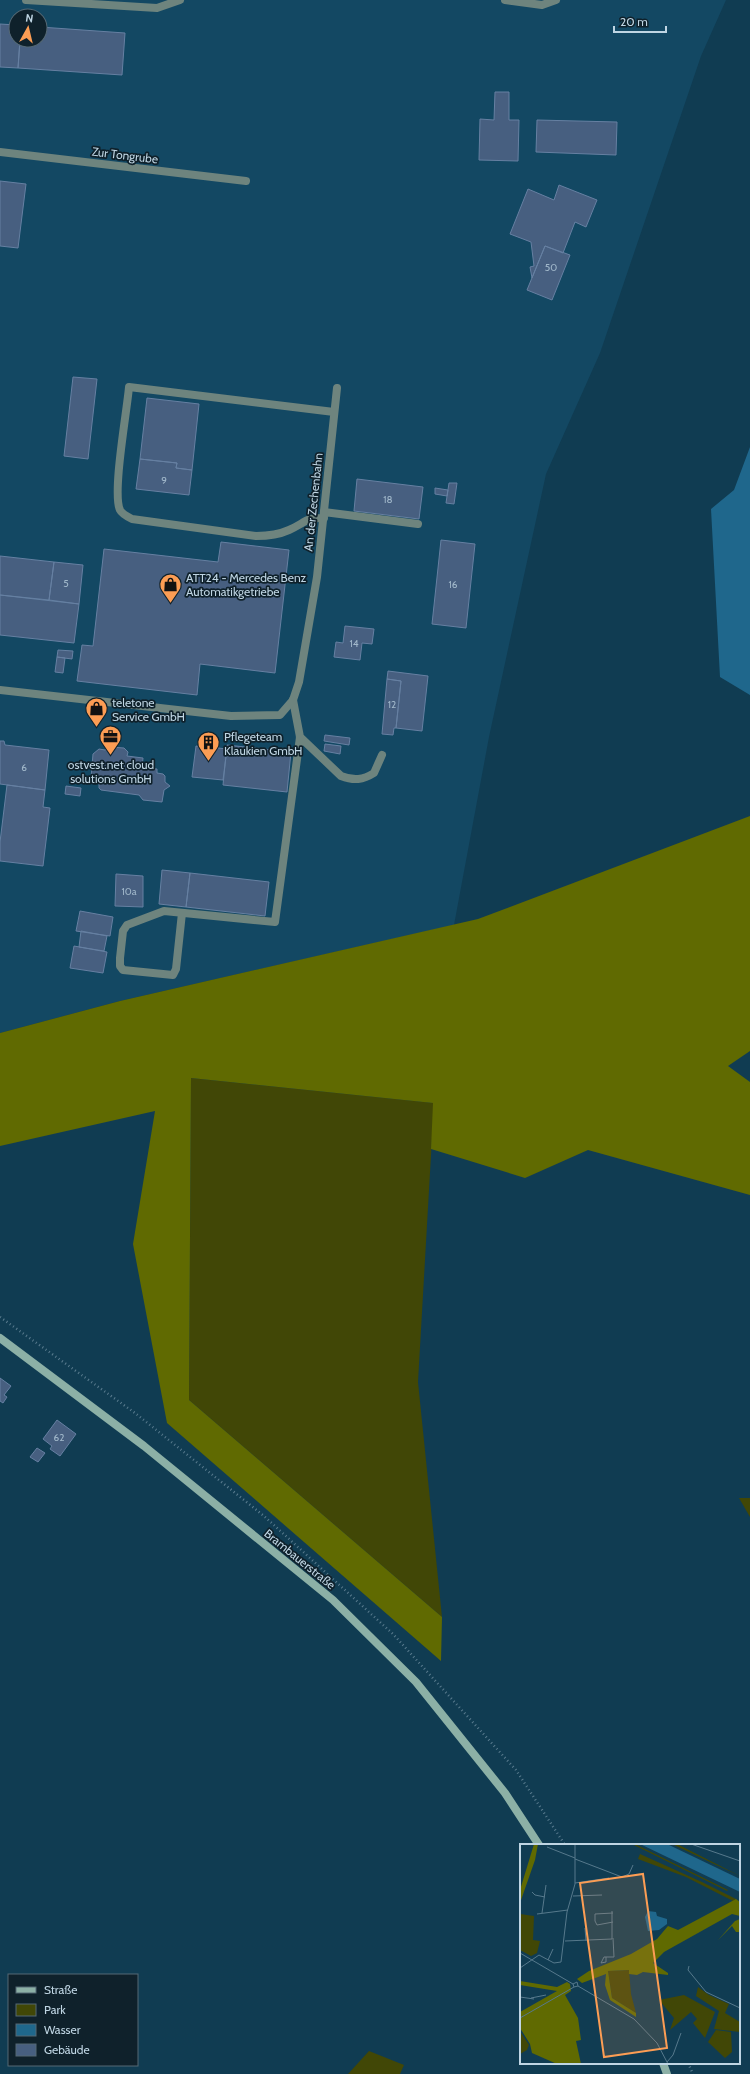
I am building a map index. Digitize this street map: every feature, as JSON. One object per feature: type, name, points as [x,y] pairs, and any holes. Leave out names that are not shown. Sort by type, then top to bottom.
[{"type":"main road","name":"Brambauerstraße","points":[[0,1338],[144,1446],[333,1600],[416,1682],[505,1794],[538,1844]]},
{"type":"main road","points":[[663,2064],[667,2074]]},
{"type":"street","points":[[26,0],[157,8],[180,0]]},
{"type":"street","points":[[505,0],[542,5],[556,0]]},
{"type":"street","name":"Zur Tongrube","points":[[0,152],[246,181]]},
{"type":"street","points":[[334,412],[129,387],[117,500],[121,512],[132,519],[256,536],[273,536],[290,530],[312,517],[324,515],[418,524]]},
{"type":"street","name":"An der Zechenbahn","points":[[0,690],[231,716],[280,715],[293,700],[299,682],[317,577],[337,388]]},
{"type":"street","points":[[182,913],[176,970],[173,975],[123,970],[120,966],[120,958],[123,931],[127,925],[164,911],[275,922],[300,737],[293,700]]},
{"type":"street","points":[[300,737],[341,776],[350,779],[360,780],[374,773],[382,755]]},
{"type":"path","points":[[688,2064],[693,2074]]},
{"type":"shaded area","points":[[0,0],[726,0],[701,56],[600,353],[546,474],[489,737],[454,925],[120,1001],[0,1033]]},
{"type":"green space","points":[[750,816],[750,1051],[728,1066],[750,1082],[750,1195],[588,1150],[525,1178],[431,1149],[433,1103],[191,1078],[189,1400],[442,1617],[441,1661],[167,1423],[133,1244],[155,1111],[0,1146],[0,1033],[120,1001],[478,919]]},
{"type":"green space","points":[[191,1078],[434,1103],[418,1382],[442,1617],[189,1400]]},
{"type":"green space","points":[[739,1498],[750,1498],[750,1517]]},
{"type":"green space","points":[[369,2051],[404,2065],[400,2074],[348,2074]]},
{"type":"water","points":[[750,447],[750,695],[720,677],[711,509],[734,490]]},
{"type":"building","points":[[0,24],[8,24],[8,48],[19,48],[18,68],[0,67]]},
{"type":"building","points":[[48,28],[125,33],[122,75],[18,68],[19,48],[48,48]]},
{"type":"building","points":[[495,92],[509,92],[509,120],[519,120],[518,161],[479,160],[480,119],[494,120]]},
{"type":"building","points":[[537,120],[617,122],[616,155],[536,152]]},
{"type":"building","points":[[0,181],[26,184],[18,248],[0,246]]},
{"type":"building","points":[[559,185],[597,200],[586,227],[575,222],[563,253],[545,246],[532,278],[530,267],[534,266],[531,242],[510,234],[528,189],[554,200]]},
{"type":"building","points":[[545,246],[570,255],[552,300],[527,290]]},
{"type":"building","points":[[73,377],[97,379],[88,459],[64,456]]},
{"type":"building","points":[[147,398],[199,404],[192,470],[176,468],[177,463],[140,459]]},
{"type":"building","points":[[140,459],[177,463],[176,468],[192,470],[189,495],[136,489]]},
{"type":"building","points":[[357,479],[423,487],[419,519],[354,511]]},
{"type":"building","points":[[449,483],[457,483],[454,504],[446,503]]},
{"type":"building","points":[[435,488],[448,490],[447,496],[435,494]]},
{"type":"building","points":[[441,540],[475,544],[466,628],[432,624]]},
{"type":"building","points":[[221,542],[289,550],[275,673],[200,664],[197,695],[77,681],[82,645],[93,646],[104,549],[218,562]]},
{"type":"building","points":[[0,556],[54,562],[49,600],[0,595]]},
{"type":"building","points":[[54,562],[83,565],[79,604],[49,600]]},
{"type":"building","points":[[0,595],[79,604],[74,643],[0,635]]},
{"type":"building","points":[[345,626],[374,629],[372,644],[362,643],[360,660],[334,657],[336,642],[343,643]]},
{"type":"building","points":[[58,650],[73,651],[72,659],[57,657]]},
{"type":"building","points":[[57,657],[65,658],[63,673],[55,672]]},
{"type":"building","points":[[388,671],[428,676],[422,731],[396,728],[401,681],[387,679]]},
{"type":"building","points":[[387,679],[401,681],[396,728],[394,728],[393,735],[382,734]]},
{"type":"building","points":[[325,735],[350,738],[349,745],[324,741]]},
{"type":"building","name":"Pflegeteam Klaukien GmbH","points":[[206,737],[218,738],[218,748],[227,749],[223,780],[192,777],[196,746],[205,747]]},
{"type":"building","points":[[0,741],[4,741],[5,745],[49,750],[45,790],[0,784]]},
{"type":"building","points":[[325,744],[341,746],[340,754],[324,751]]},
{"type":"building","points":[[227,745],[291,752],[287,792],[223,785]]},
{"type":"building","points":[[110,747],[124,748],[128,752],[127,756],[143,758],[142,768],[157,769],[157,773],[165,776],[165,782],[170,786],[164,790],[162,802],[143,800],[139,795],[101,790],[99,788],[99,782],[93,781],[91,778],[93,754],[99,749],[105,750]]},
{"type":"building","points":[[7,785],[45,790],[43,807],[50,808],[43,866],[0,861],[0,842]]},
{"type":"building","points":[[66,786],[81,788],[80,796],[65,794]]},
{"type":"building","points":[[162,870],[190,873],[186,907],[159,904]]},
{"type":"building","points":[[190,873],[269,882],[265,916],[186,907]]},
{"type":"building","points":[[116,874],[143,876],[143,907],[115,906]]},
{"type":"building","points":[[80,911],[113,917],[110,936],[76,931]]},
{"type":"building","points":[[81,931],[107,936],[104,951],[79,947]]},
{"type":"building","points":[[74,946],[107,952],[103,973],[70,968]]},
{"type":"building","points":[[0,1378],[11,1386],[4,1395],[7,1397],[3,1403],[0,1401]]},
{"type":"building","points":[[57,1420],[76,1434],[60,1456],[50,1449],[52,1446],[43,1439]]},
{"type":"building","points":[[37,1448],[45,1453],[38,1462],[30,1457]]},
{"type":"place","name":"ATT24 - Mercedes Benz Automatikgetriebe","points":[[171,604]]},
{"type":"place","name":"teletone Service GmbH","points":[[97,728]]},
{"type":"place","name":"ostvest.net cloud solutions GmbH","points":[[111,756]]},
{"type":"place","name":"Pflegeteam Klaukien GmbH","points":[[209,762]]}]
